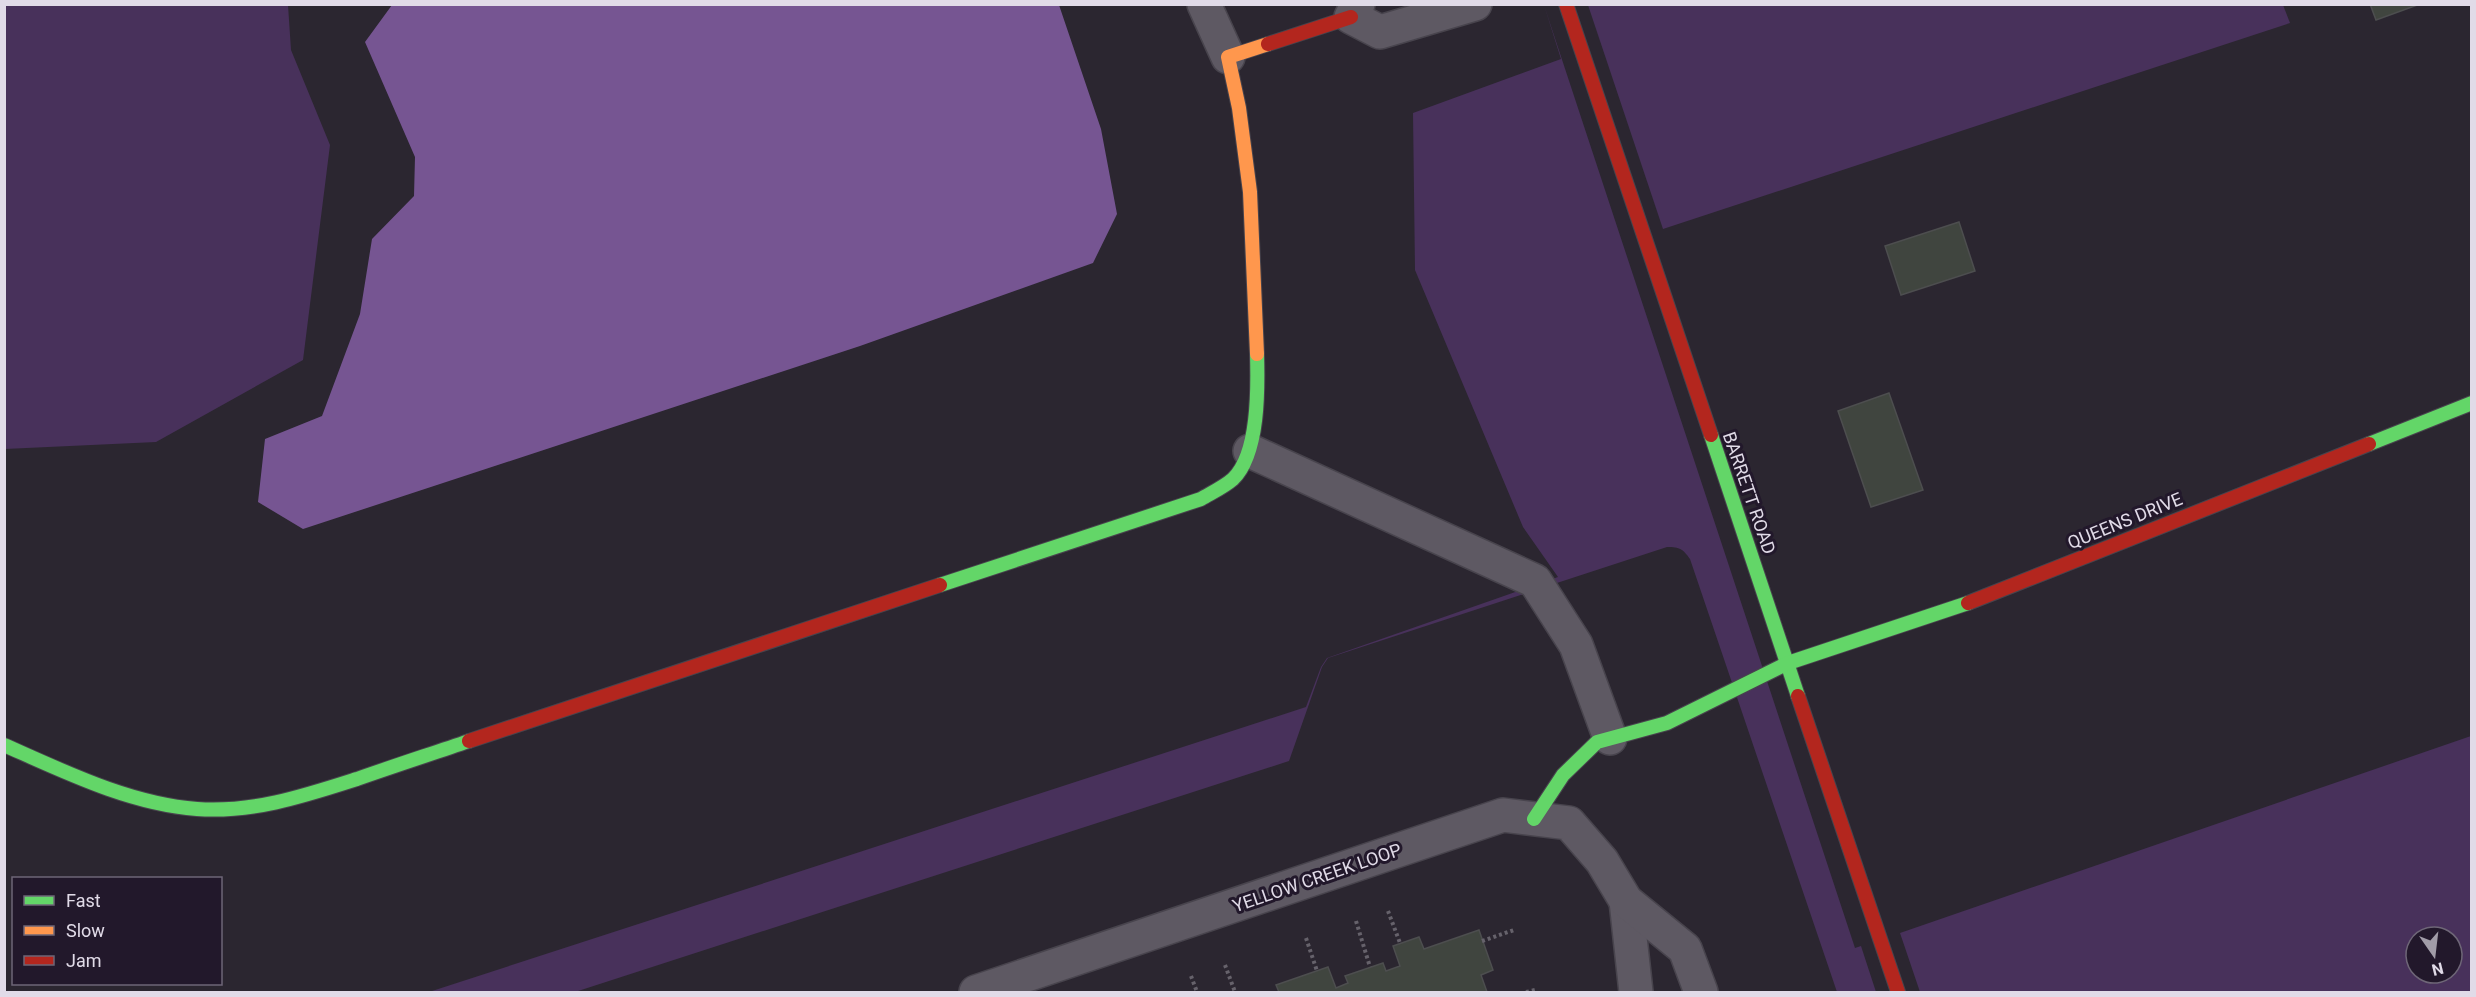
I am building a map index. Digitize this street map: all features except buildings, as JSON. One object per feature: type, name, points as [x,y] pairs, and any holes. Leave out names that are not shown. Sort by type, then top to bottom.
[{"type":"street","points":[[4,745],[95,784],[166,804],[222,810],[295,799],[1202,499],[1233,479],[1250,451],[1258,380],[1250,192],[1239,108],[1228,57],[1204,4]]},
{"type":"street","points":[[1228,57],[1355,11],[1380,32],[1475,4]]},
{"type":"street","name":"BARRETT ROAD","points":[[1566,4],[1898,993]]},
{"type":"street","name":"QUEENS DRIVE","points":[[1534,819],[1563,775],[1598,742],[1667,723],[1788,663],[1949,610],[2472,403]]},
{"type":"street","points":[[1250,451],[1535,581],[1576,645],[1610,738]]},
{"type":"street","name":"YELLOW CREEK LOOP","points":[[976,993],[1503,816],[1569,824],[1602,861],[1626,901]]},
{"type":"street","points":[[1626,901],[1636,993]]},
{"type":"street","points":[[1626,901],[1685,949],[1701,993]]},
{"type":"path","points":[[1388,910],[1400,943]]},
{"type":"path","points":[[1356,921],[1371,967]]},
{"type":"path","points":[[1482,941],[1514,930]]},
{"type":"path","points":[[1306,939],[1317,971]]},
{"type":"path","points":[[1226,965],[1235,993]]},
{"type":"path","points":[[1191,976],[1197,993]]},
{"type":"path","points":[[1526,993],[1535,990]]},
{"type":"shaded area","points":[[4,5],[288,5],[291,50],[330,145],[303,360],[156,442],[5,449]]},
{"type":"shaded area","points":[[392,5],[1059,5],[1101,129],[1117,214],[1093,263],[860,346],[303,529],[258,502],[265,439],[322,416],[360,314],[372,239],[414,196],[415,157],[365,42]]},
{"type":"shaded area","points":[[1544,5],[1855,948],[1861,946],[1876,992],[1837,992],[1690,559],[1681,549],[1667,547],[1328,658],[1322,667],[1289,761],[575,992],[429,992],[1306,707],[1321,667],[1327,658],[1558,577],[1523,527],[1415,270],[1413,113],[1561,59]]},
{"type":"shaded area","points":[[1588,5],[2283,5],[2290,23],[1663,229]]},
{"type":"shaded area","points":[[2471,736],[2471,992],[1920,992],[1900,933]]},
{"type":"traffic: fast","points":[[940,585],[1201,499],[1229,482],[1242,468],[1252,437],[1257,402],[1257,354]]},
{"type":"traffic: fast","points":[[2369,444],[2472,403]]},
{"type":"traffic: fast","points":[[1711,435],[1798,696]]},
{"type":"traffic: fast","points":[[1534,819],[1563,775],[1597,742],[1667,723],[1788,663],[1968,603]]},
{"type":"traffic: fast","points":[[4,745],[74,776],[123,794],[172,806],[218,810],[258,806],[298,797],[469,741]]},
{"type":"traffic: slow","points":[[1257,354],[1250,192],[1239,108],[1228,57],[1268,44]]},
{"type":"traffic: jam","points":[[1566,4],[1711,435]]},
{"type":"traffic: jam","points":[[1268,44],[1351,17]]},
{"type":"traffic: jam","points":[[1968,603],[2369,444]]},
{"type":"traffic: jam","points":[[469,741],[940,585]]},
{"type":"traffic: jam","points":[[1798,696],[1898,992]]}]
